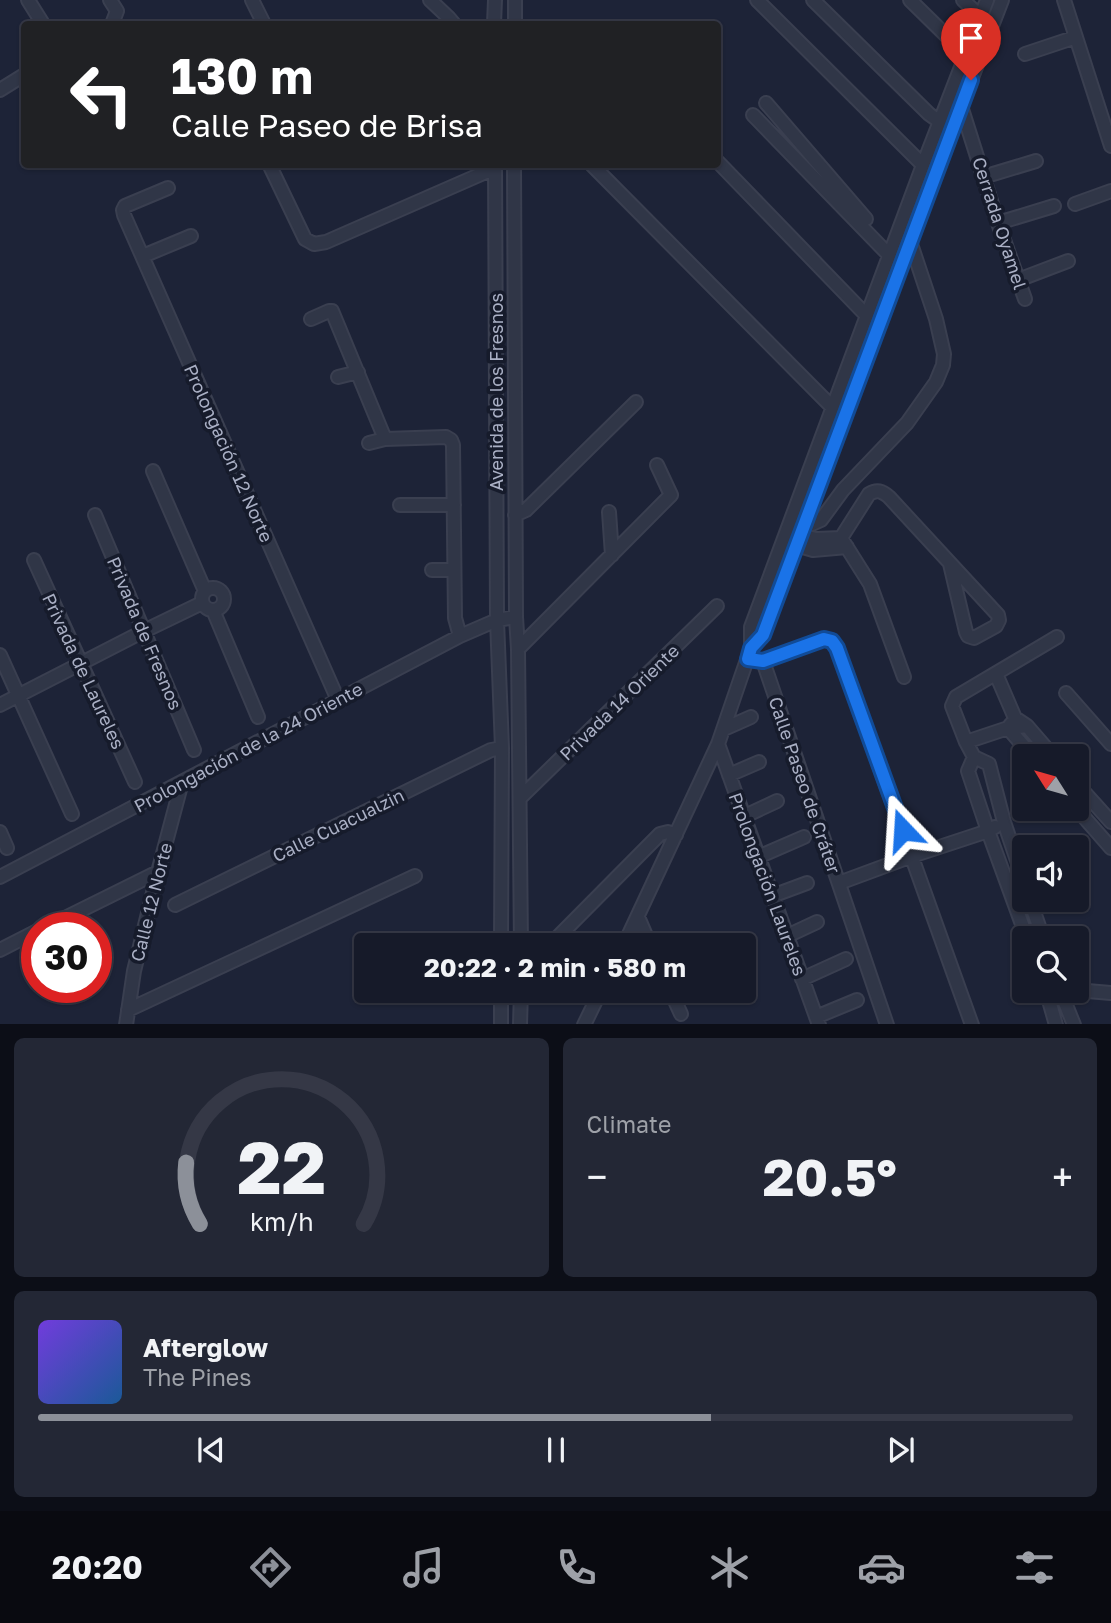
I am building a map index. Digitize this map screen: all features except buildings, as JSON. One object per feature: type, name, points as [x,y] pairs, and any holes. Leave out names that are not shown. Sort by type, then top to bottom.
[{"type":"street","points":[[28,0],[41,21]]},
{"type":"street","points":[[110,0],[117,11],[113,21]]},
{"type":"street","points":[[252,0],[262,21]]},
{"type":"street","points":[[430,0],[451,21]]},
{"type":"street","points":[[494,21],[495,0]]},
{"type":"street","points":[[514,21],[515,0]]},
{"type":"street","points":[[757,0],[923,165]]},
{"type":"street","points":[[813,0],[940,122]]},
{"type":"street","points":[[910,0],[965,54]]},
{"type":"street","points":[[963,0],[991,28]]},
{"type":"street","points":[[630,933],[724,729],[750,653],[751,627],[987,0]]},
{"type":"street","points":[[750,653],[763,635],[1002,0]]},
{"type":"street","points":[[1065,0],[1110,141]]},
{"type":"street","points":[[1025,54],[1076,37]]},
{"type":"street","points":[[0,90],[21,77]]},
{"type":"street","points":[[766,103],[890,252]]},
{"type":"street","name":"Cerrada Oyamel","points":[[961,106],[1025,299]]},
{"type":"street","points":[[753,115],[890,252]]},
{"type":"street","points":[[983,177],[1035,161]]},
{"type":"street","points":[[721,165],[866,316]]},
{"type":"street","points":[[271,168],[306,239],[314,244],[326,242],[491,168]]},
{"type":"street","name":"Avenida de los Fresnos","points":[[495,168],[497,620],[502,748],[501,933]]},
{"type":"street","points":[[514,168],[521,933]]},
{"type":"street","points":[[595,168],[832,409],[844,418]]},
{"type":"street","name":"Prolongación 12 Norte","points":[[168,188],[125,206],[124,215],[338,700]]},
{"type":"street","points":[[914,188],[927,194]]},
{"type":"street","points":[[1075,204],[1111,191]]},
{"type":"street","points":[[998,223],[1054,206]]},
{"type":"street","points":[[143,256],[191,236]]},
{"type":"street","points":[[800,535],[821,520],[843,490],[907,423],[936,382],[943,365],[944,354],[936,319],[911,242]]},
{"type":"street","points":[[1018,280],[1068,261]]},
{"type":"street","points":[[311,319],[332,311],[385,439]]},
{"type":"street","points":[[338,377],[358,372]]},
{"type":"street","points":[[516,515],[526,510],[636,402]]},
{"type":"street","points":[[369,443],[385,439],[446,437],[451,440],[455,618],[460,636]]},
{"type":"street","points":[[518,649],[671,495],[657,465]]},
{"type":"street","points":[[153,471],[258,717]]},
{"type":"street","points":[[844,542],[869,494],[880,491],[889,498],[998,615],[996,626],[974,638],[966,632],[950,564]]},
{"type":"street","points":[[400,505],[454,505]]},
{"type":"street","points":[[609,512],[612,555]]},
{"type":"street","name":"Privada de Fresnos","points":[[95,515],[194,750]]},
{"type":"street","points":[[800,535],[844,542]]},
{"type":"street","points":[[844,542],[870,584],[904,677]]},
{"type":"street","name":"Privada de Laureles","points":[[34,561],[135,782]]},
{"type":"street","points":[[432,570],[454,570]]},
{"type":"street","points":[[0,705],[207,601]]},
{"type":"street","name":"Privada 14 Oriente","points":[[520,798],[717,606]]},
{"type":"street","points":[[497,620],[516,617]]},
{"type":"street","name":"Prolongación de la 24 Oriente","points":[[0,877],[460,636],[497,620]]},
{"type":"street","points":[[1012,846],[989,764],[974,757],[952,705],[956,698],[1057,637]]},
{"type":"street","points":[[750,653],[763,661],[824,639],[832,641],[837,648],[972,1024]]},
{"type":"street","points":[[0,655],[72,814]]},
{"type":"street","name":"Calle Paseo de Cráter","points":[[763,661],[887,1024]]},
{"type":"street","points":[[996,674],[1011,723],[1024,744]]},
{"type":"street","points":[[1066,693],[1111,744]]},
{"type":"street","points":[[724,729],[751,717]]},
{"type":"street","points":[[966,742],[1011,723],[1027,726],[1043,744]]},
{"type":"street","name":"Prolongación Laureles","points":[[718,744],[817,1021]]},
{"type":"street","name":"Calle Cuacualzin","points":[[175,905],[491,750],[502,748]]},
{"type":"street","points":[[974,757],[968,771],[1023,926]]},
{"type":"street","points":[[729,775],[759,762]]},
{"type":"street","name":"Calle 12 Norte","points":[[125,1024],[134,971],[182,782]]},
{"type":"street","points":[[1089,797],[1111,822]]},
{"type":"street","points":[[745,816],[777,801]]},
{"type":"street","points":[[1087,821],[1111,848]]},
{"type":"street","points":[[839,883],[988,831],[1004,822]]},
{"type":"street","points":[[0,832],[7,848]]},
{"type":"street","points":[[562,933],[660,834],[668,832],[676,835]]},
{"type":"street","points":[[758,857],[804,837]]},
{"type":"street","points":[[77,912],[158,872]]},
{"type":"street","points":[[128,1010],[415,876]]},
{"type":"street","points":[[772,896],[807,883]]},
{"type":"street","points":[[638,917],[645,933]]},
{"type":"street","points":[[787,936],[817,922]]},
{"type":"street","points":[[0,950],[21,940]]},
{"type":"street","points":[[802,979],[846,959]]},
{"type":"street","points":[[1089,991],[1111,993]]},
{"type":"street","points":[[817,1021],[857,1000]]},
{"type":"street","points":[[501,1003],[501,1024]]},
{"type":"street","points":[[520,1024],[521,1003]]},
{"type":"street","points":[[584,1024],[594,1003]]},
{"type":"street","points":[[676,1003],[681,1014]]},
{"type":"street","points":[[1050,1003],[1056,1024]]},
{"type":"street","points":[[1065,1003],[1074,1024]]},
{"type":"route","points":[[903,830],[837,648],[832,641],[824,639],[763,661],[748,659],[751,648],[763,635],[971,80]]}]
